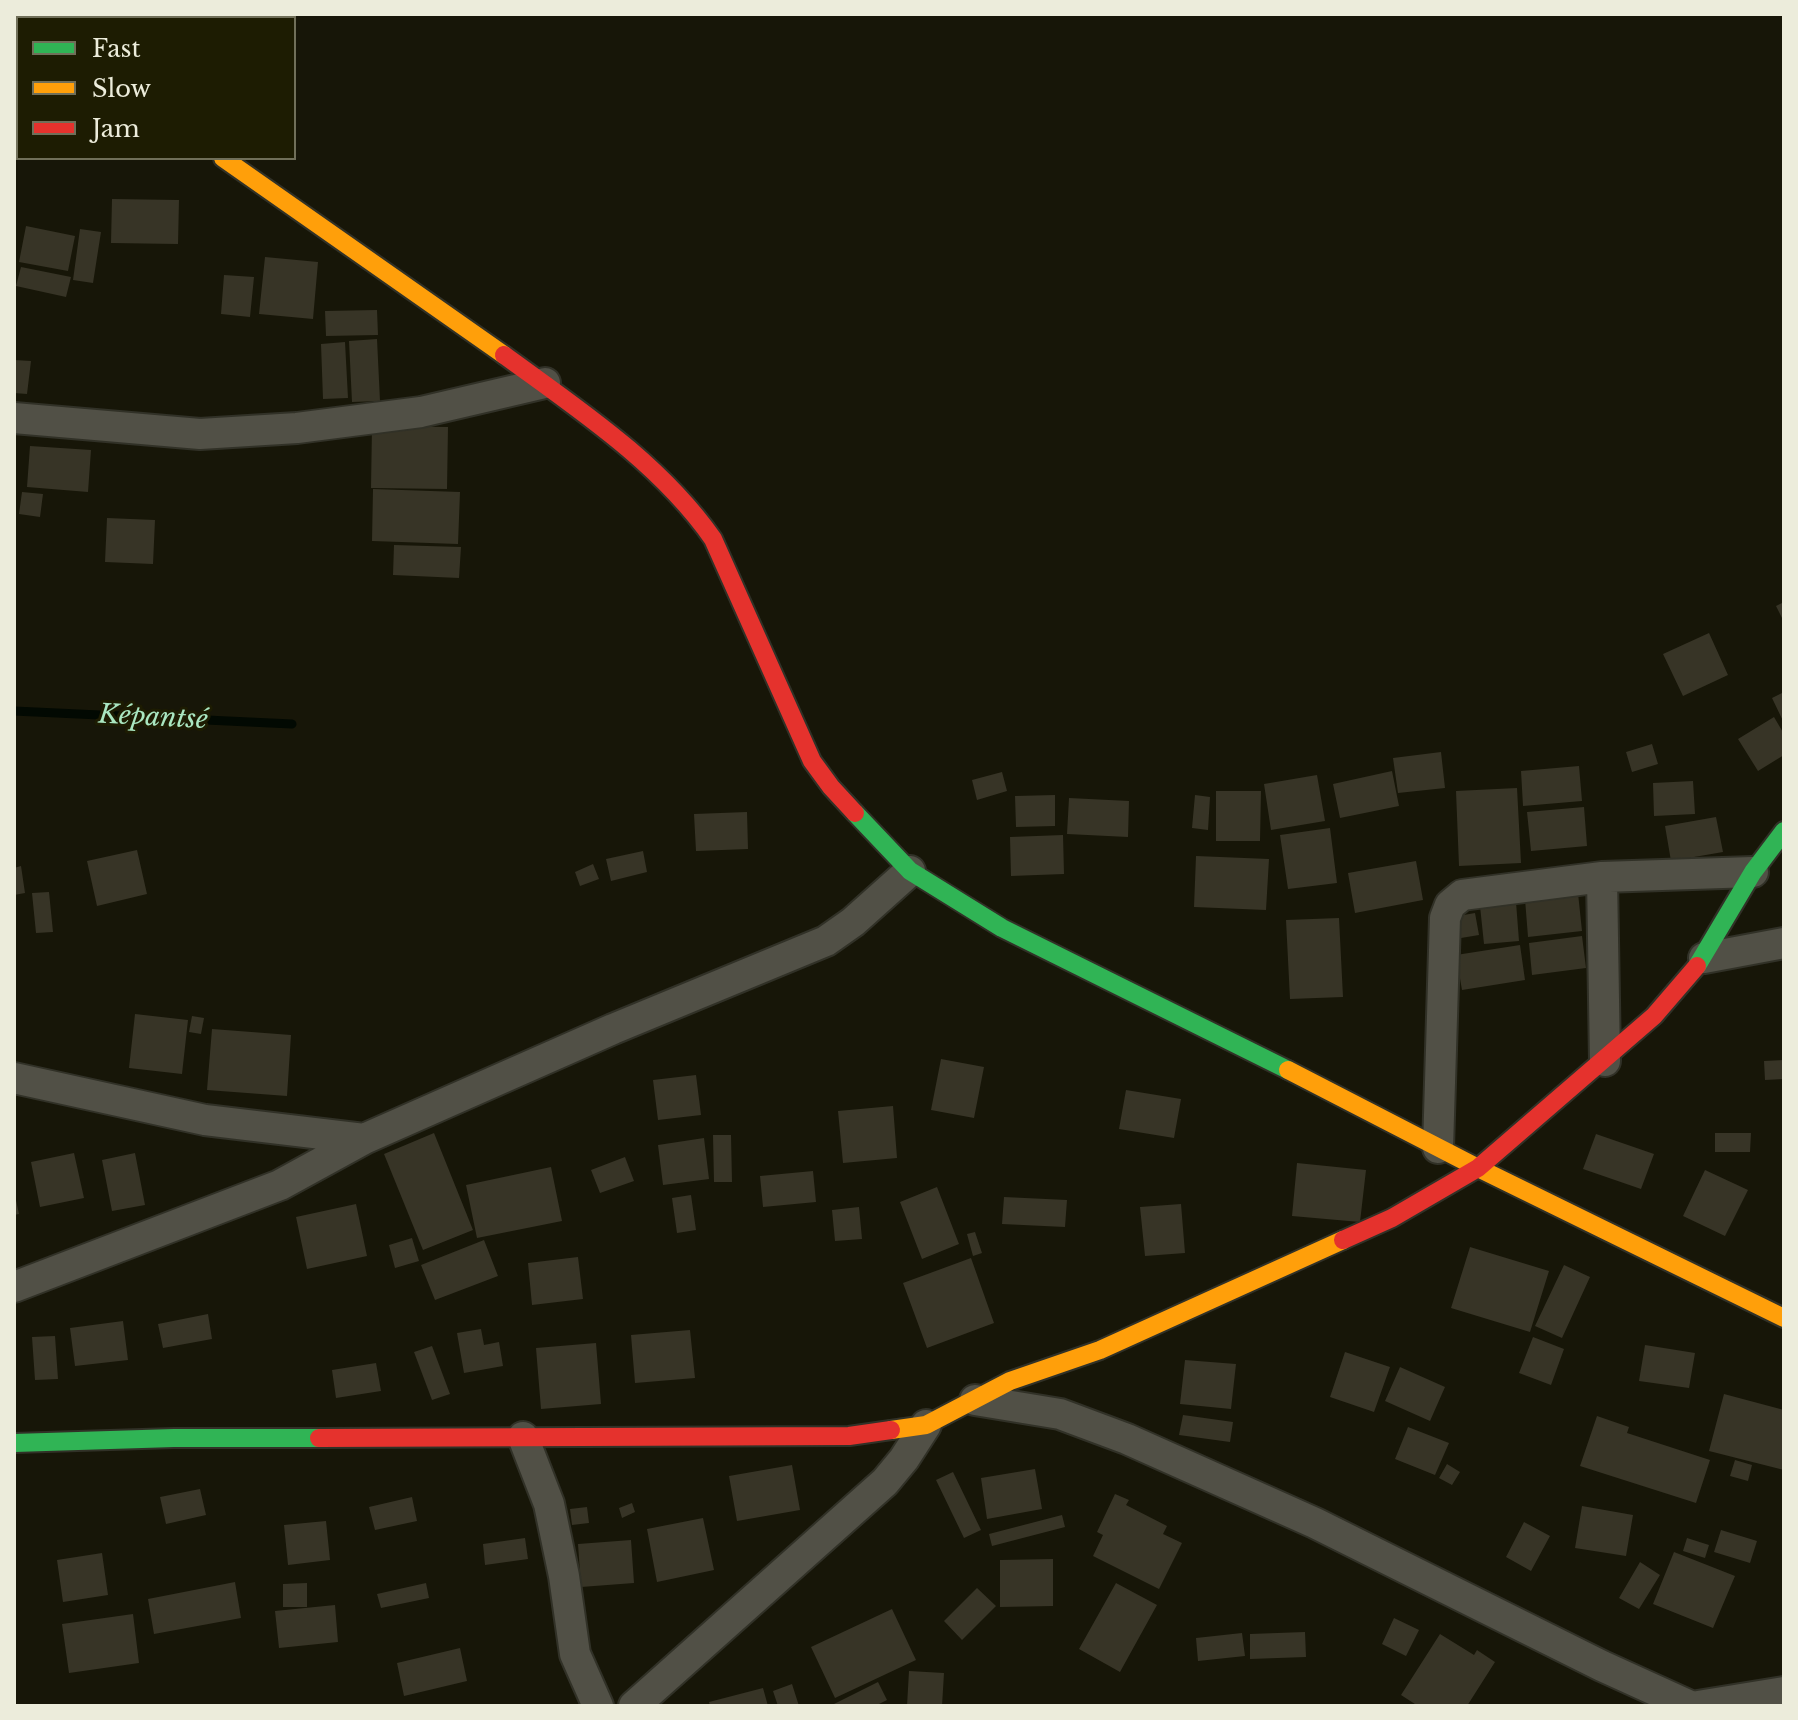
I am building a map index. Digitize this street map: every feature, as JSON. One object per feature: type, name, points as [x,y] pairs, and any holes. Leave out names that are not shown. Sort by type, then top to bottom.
[{"type":"main road","points":[[226,160],[545,383],[668,483],[696,512],[713,539],[812,761],[831,787],[910,871],[1002,928],[1784,1318]]},
{"type":"main road","points":[[14,1443],[174,1438],[849,1436],[926,1425],[1010,1381],[1100,1350],[1392,1218],[1478,1168],[1654,1016],[1704,958],[1753,872],[1784,831]]},
{"type":"street","points":[[14,418],[200,434],[297,428],[421,412],[545,383]]},
{"type":"street","points":[[14,1287],[280,1185],[364,1139],[599,1035],[826,941],[853,922],[910,871]]},
{"type":"street","points":[[1438,1148],[1445,918],[1450,905],[1462,895],[1602,877],[1753,872]]},
{"type":"street","points":[[1602,877],[1605,1061]]},
{"type":"street","points":[[1733,906],[1775,944]]},
{"type":"street","points":[[1704,958],[1775,944]]},
{"type":"street","points":[[14,1078],[205,1120],[364,1139]]},
{"type":"street","points":[[975,1400],[1060,1414],[1127,1439],[1315,1523],[1587,1659],[1690,1706]]},
{"type":"street","points":[[634,1706],[885,1482],[926,1425]]},
{"type":"street","points":[[523,1437],[549,1504],[567,1591],[575,1654],[598,1706]]},
{"type":"street","points":[[1698,1706],[1784,1692]]},
{"type":"building","points":[[112,199],[179,200],[178,244],[111,243]]},
{"type":"building","points":[[26,226],[75,236],[68,271],[19,262]]},
{"type":"building","points":[[80,229],[101,232],[93,283],[73,280]]},
{"type":"building","points":[[265,257],[318,262],[313,319],[259,314]]},
{"type":"building","points":[[21,267],[71,277],[66,297],[16,286]]},
{"type":"building","points":[[224,275],[254,277],[250,317],[221,314]]},
{"type":"building","points":[[377,310],[378,335],[326,336],[325,311]]},
{"type":"building","points":[[377,339],[380,401],[352,402],[349,341]]},
{"type":"building","points":[[345,342],[348,398],[323,399],[321,344]]},
{"type":"building","points":[[14,360],[31,361],[27,394],[14,393]]},
{"type":"building","points":[[372,426],[448,427],[447,489],[371,488]]},
{"type":"building","points":[[30,446],[91,450],[88,492],[27,487]]},
{"type":"building","points":[[373,489],[460,492],[458,544],[372,541]]},
{"type":"building","points":[[22,492],[43,494],[40,517],[19,514]]},
{"type":"building","points":[[107,518],[155,520],[153,564],[105,562]]},
{"type":"building","points":[[394,545],[461,547],[459,578],[393,575]]},
{"type":"building","points":[[1784,602],[1784,622],[1776,606]]},
{"type":"building","points":[[1709,633],[1728,675],[1683,696],[1663,654]]},
{"type":"building","points":[[1784,692],[1784,723],[1772,698]]},
{"type":"building","points":[[1774,717],[1784,734],[1784,755],[1758,771],[1738,739]]},
{"type":"building","points":[[1652,744],[1658,764],[1632,772],[1626,752]]},
{"type":"building","points":[[1441,752],[1445,788],[1398,793],[1393,758]]},
{"type":"building","points":[[1579,766],[1582,801],[1523,806],[1521,771]]},
{"type":"building","points":[[1392,771],[1399,806],[1340,818],[1333,784]]},
{"type":"building","points":[[1002,772],[1007,791],[977,800],[972,780]]},
{"type":"building","points":[[1317,775],[1325,821],[1271,830],[1264,784]]},
{"type":"building","points":[[1693,781],[1695,814],[1654,816],[1653,783]]},
{"type":"building","points":[[1517,788],[1521,863],[1459,866],[1456,791]]},
{"type":"building","points":[[1216,791],[1261,791],[1260,841],[1216,841]]},
{"type":"building","points":[[1055,795],[1055,826],[1016,827],[1015,796]]},
{"type":"building","points":[[1195,795],[1210,797],[1208,830],[1192,828]]},
{"type":"building","points":[[1069,798],[1129,801],[1128,837],[1067,834]]},
{"type":"building","points":[[1584,807],[1587,846],[1531,851],[1527,812]]},
{"type":"building","points":[[747,812],[748,849],[696,851],[694,814]]},
{"type":"building","points":[[1716,817],[1723,852],[1671,861],[1665,826]]},
{"type":"building","points":[[1330,828],[1337,883],[1288,889],[1280,835]]},
{"type":"building","points":[[1063,835],[1064,874],[1011,876],[1010,837]]},
{"type":"building","points":[[137,850],[147,894],[97,906],[87,861]]},
{"type":"building","points":[[643,851],[647,872],[611,881],[606,859]]},
{"type":"building","points":[[1196,856],[1269,859],[1266,910],[1194,907]]},
{"type":"building","points":[[1416,861],[1423,900],[1355,913],[1348,873]]},
{"type":"building","points":[[593,864],[599,879],[580,886],[575,872]]},
{"type":"building","points":[[21,866],[25,893],[14,895],[14,868]]},
{"type":"building","points":[[49,892],[53,932],[36,933],[32,893]]},
{"type":"building","points":[[1578,893],[1582,931],[1528,937],[1525,899]]},
{"type":"building","points":[[1516,902],[1519,941],[1484,944],[1480,906]]},
{"type":"building","points":[[1475,913],[1479,935],[1461,938],[1458,916]]},
{"type":"building","points":[[1339,918],[1343,997],[1290,999],[1286,920]]},
{"type":"building","points":[[1582,936],[1586,968],[1532,975],[1529,943]]},
{"type":"building","points":[[1520,945],[1525,980],[1462,990],[1456,955]]},
{"type":"building","points":[[135,1014],[188,1020],[182,1074],[129,1068]]},
{"type":"building","points":[[192,1016],[204,1018],[201,1034],[189,1032]]},
{"type":"building","points":[[212,1029],[291,1035],[287,1096],[207,1090]]},
{"type":"building","points":[[941,1059],[984,1067],[974,1118],[931,1110]]},
{"type":"building","points":[[1784,1060],[1784,1079],[1765,1080],[1764,1061]]},
{"type":"building","points":[[696,1075],[701,1115],[658,1120],[653,1080]]},
{"type":"building","points":[[1126,1090],[1181,1099],[1174,1138],[1119,1129]]},
{"type":"building","points":[[893,1106],[897,1158],[843,1163],[838,1111]]},
{"type":"building","points":[[434,1133],[473,1230],[423,1250],[384,1154]]},
{"type":"building","points":[[1715,1133],[1751,1133],[1750,1152],[1715,1152]]},
{"type":"building","points":[[1596,1134],[1654,1154],[1641,1189],[1583,1169]]},
{"type":"building","points":[[713,1135],[731,1135],[732,1182],[714,1182]]},
{"type":"building","points":[[704,1138],[709,1179],[663,1185],[658,1145]]},
{"type":"building","points":[[74,1153],[84,1198],[40,1207],[31,1162]]},
{"type":"building","points":[[135,1153],[145,1205],[112,1211],[102,1160]]},
{"type":"building","points":[[625,1157],[634,1181],[600,1193],[591,1170]]},
{"type":"building","points":[[1297,1163],[1366,1170],[1360,1222],[1292,1216]]},
{"type":"building","points":[[551,1167],[562,1221],[477,1238],[466,1185]]},
{"type":"building","points":[[1705,1170],[1748,1190],[1725,1236],[1683,1216]]},
{"type":"building","points":[[813,1171],[816,1202],[763,1207],[760,1176]]},
{"type":"building","points":[[937,1187],[959,1244],[922,1259],[900,1202]]},
{"type":"building","points":[[14,1191],[19,1214],[14,1215]]},
{"type":"building","points":[[691,1195],[696,1230],[677,1233],[672,1198]]},
{"type":"building","points":[[1004,1197],[1067,1200],[1065,1227],[1002,1224]]},
{"type":"building","points":[[356,1204],[367,1256],[307,1269],[296,1217]]},
{"type":"building","points":[[1181,1204],[1185,1253],[1145,1256],[1140,1207]]},
{"type":"building","points":[[859,1207],[862,1239],[835,1241],[832,1210]]},
{"type":"building","points":[[975,1232],[982,1253],[973,1256],[967,1234]]},
{"type":"building","points":[[412,1238],[419,1261],[395,1268],[389,1245]]},
{"type":"building","points":[[484,1240],[498,1276],[435,1300],[421,1265]]},
{"type":"building","points":[[1470,1247],[1549,1271],[1530,1332],[1451,1308]]},
{"type":"building","points":[[578,1257],[583,1299],[532,1305],[528,1263]]},
{"type":"building","points":[[971,1258],[994,1323],[927,1348],[903,1283]]},
{"type":"building","points":[[1564,1265],[1590,1277],[1562,1338],[1535,1326]]},
{"type":"building","points":[[208,1314],[212,1339],[163,1348],[158,1324]]},
{"type":"building","points":[[123,1321],[128,1360],[75,1366],[70,1328]]},
{"type":"building","points":[[481,1329],[484,1345],[499,1342],[503,1366],[464,1373],[457,1333]]},
{"type":"building","points":[[690,1330],[695,1378],[635,1383],[631,1335]]},
{"type":"building","points":[[55,1336],[58,1379],[35,1380],[32,1337]]},
{"type":"building","points":[[1533,1337],[1564,1349],[1551,1385],[1519,1373]]},
{"type":"building","points":[[596,1343],[601,1404],[541,1409],[536,1348]]},
{"type":"building","points":[[1645,1345],[1695,1353],[1689,1388],[1639,1381]]},
{"type":"building","points":[[432,1346],[450,1394],[432,1400],[414,1352]]},
{"type":"building","points":[[1345,1352],[1390,1367],[1374,1412],[1330,1397]]},
{"type":"building","points":[[1185,1360],[1236,1364],[1231,1409],[1180,1404]]},
{"type":"building","points":[[376,1363],[381,1391],[336,1398],[332,1370]]},
{"type":"building","points":[[1400,1367],[1445,1387],[1430,1421],[1385,1401]]},
{"type":"building","points":[[1724,1394],[1784,1410],[1784,1470],[1709,1451]]},
{"type":"building","points":[[1183,1415],[1233,1422],[1230,1442],[1179,1435]]},
{"type":"building","points":[[1597,1416],[1629,1427],[1627,1433],[1710,1460],[1696,1503],[1580,1466]]},
{"type":"building","points":[[1408,1427],[1449,1443],[1435,1475],[1395,1459]]},
{"type":"building","points":[[1735,1460],[1752,1465],[1748,1481],[1730,1476]]},
{"type":"building","points":[[1447,1464],[1460,1472],[1452,1485],[1439,1478]]},
{"type":"building","points":[[792,1465],[800,1510],[737,1521],[729,1476]]},
{"type":"building","points":[[1035,1469],[1042,1509],[987,1519],[981,1478]]},
{"type":"building","points":[[953,1472],[981,1530],[964,1538],[936,1480]]},
{"type":"building","points":[[200,1489],[206,1515],[166,1524],[160,1497]]},
{"type":"building","points":[[1115,1494],[1129,1500],[1126,1505],[1167,1526],[1163,1534],[1182,1543],[1159,1589],[1093,1556],[1103,1535],[1097,1532]]},
{"type":"building","points":[[412,1497],[417,1521],[375,1530],[369,1507]]},
{"type":"building","points":[[632,1503],[635,1512],[622,1518],[619,1508]]},
{"type":"building","points":[[1582,1506],[1633,1515],[1626,1556],[1575,1548]]},
{"type":"building","points":[[587,1507],[589,1523],[572,1525],[570,1509]]},
{"type":"building","points":[[1062,1515],[1065,1527],[992,1546],[989,1534]]},
{"type":"building","points":[[703,1518],[714,1570],[657,1582],[647,1529]]},
{"type":"building","points":[[326,1521],[330,1560],[288,1565],[284,1525]]},
{"type":"building","points":[[1524,1522],[1550,1536],[1531,1571],[1506,1557]]},
{"type":"building","points":[[1721,1530],[1757,1541],[1750,1563],[1714,1552]]},
{"type":"building","points":[[525,1538],[528,1559],[485,1565],[483,1544]]},
{"type":"building","points":[[1687,1538],[1709,1545],[1705,1558],[1683,1551]]},
{"type":"building","points":[[631,1540],[634,1583],[581,1587],[578,1544]]},
{"type":"building","points":[[1674,1552],[1735,1576],[1713,1628],[1653,1604]]},
{"type":"building","points":[[102,1553],[108,1595],[63,1602],[57,1560]]},
{"type":"building","points":[[1053,1559],[1053,1606],[1000,1607],[1000,1560]]},
{"type":"building","points":[[1640,1562],[1660,1575],[1639,1609],[1619,1598]]},
{"type":"building","points":[[235,1582],[241,1618],[154,1634],[148,1599]]},
{"type":"building","points":[[307,1583],[307,1607],[283,1607],[283,1584]]},
{"type":"building","points":[[426,1583],[429,1598],[381,1608],[377,1594]]},
{"type":"building","points":[[1116,1583],[1157,1605],[1120,1672],[1079,1649]]},
{"type":"building","points":[[977,1588],[996,1606],[962,1640],[944,1621]]},
{"type":"building","points":[[335,1605],[338,1642],[279,1648],[275,1611]]},
{"type":"building","points":[[892,1609],[916,1660],[835,1698],[811,1647]]},
{"type":"building","points":[[133,1614],[139,1663],[69,1673],[62,1624]]},
{"type":"building","points":[[1394,1618],[1419,1630],[1406,1656],[1382,1644]]},
{"type":"building","points":[[1305,1632],[1306,1657],[1250,1659],[1250,1634]]},
{"type":"building","points":[[1242,1633],[1245,1656],[1198,1661],[1196,1638]]},
{"type":"building","points":[[1440,1634],[1474,1655],[1477,1650],[1495,1662],[1467,1706],[1418,1706],[1401,1695]]},
{"type":"building","points":[[460,1648],[467,1681],[404,1696],[397,1663]]},
{"type":"building","points":[[909,1671],[944,1673],[942,1706],[907,1706]]},
{"type":"building","points":[[878,1682],[887,1700],[875,1706],[830,1706]]},
{"type":"building","points":[[792,1684],[799,1706],[778,1706],[773,1691]]},
{"type":"building","points":[[763,1688],[768,1706],[710,1706],[709,1702]]},
{"type":"waterway","name":"Képantsé","points":[[14,711],[292,724]]},
{"type":"traffic: fast","points":[[855,813],[910,871],[1002,928],[1288,1070]]},
{"type":"traffic: fast","points":[[1697,966],[1753,872],[1784,831]]},
{"type":"traffic: fast","points":[[14,1443],[319,1438]]},
{"type":"traffic: slow","points":[[226,160],[504,355]]},
{"type":"traffic: slow","points":[[1288,1070],[1478,1168],[1784,1318]]},
{"type":"traffic: slow","points":[[891,1430],[926,1425],[1010,1381],[1100,1350],[1343,1240]]},
{"type":"traffic: jam","points":[[504,355],[616,439],[692,511],[713,539],[812,761],[855,813]]},
{"type":"traffic: jam","points":[[1343,1240],[1392,1218],[1478,1168],[1654,1016],[1697,966]]},
{"type":"traffic: jam","points":[[319,1438],[849,1436],[891,1430]]}]
